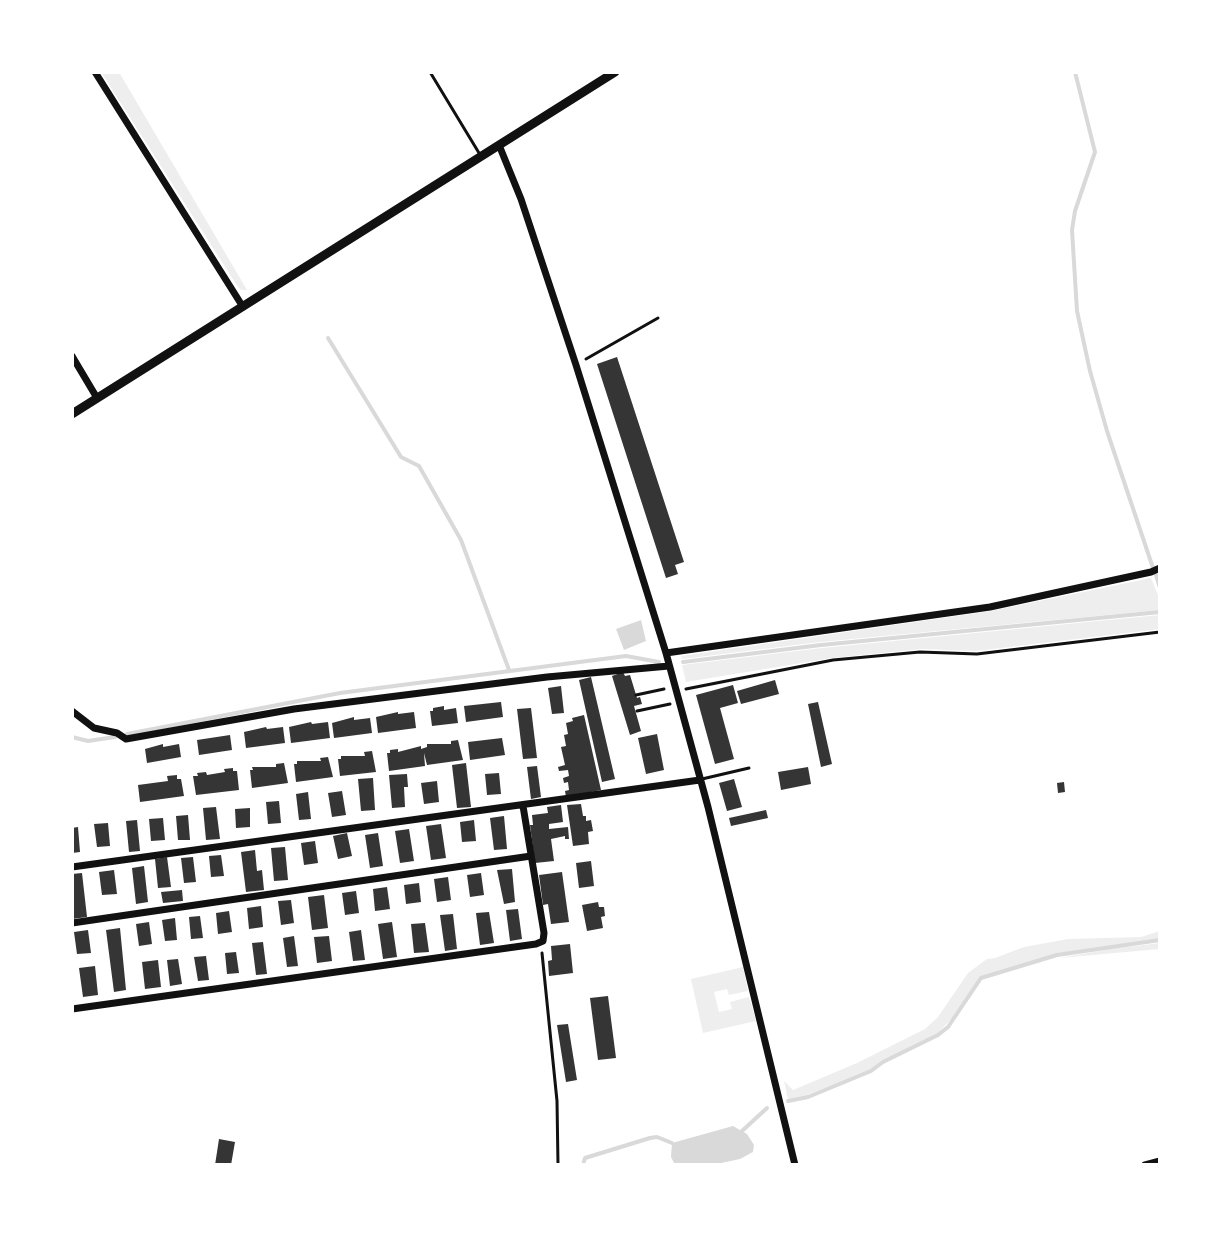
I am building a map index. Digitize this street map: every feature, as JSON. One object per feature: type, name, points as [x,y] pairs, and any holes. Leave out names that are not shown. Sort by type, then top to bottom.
[{"type":"main road","points":[[72,414],[615,72]]},
{"type":"street","points":[[95,72],[243,307]]},
{"type":"street","points":[[499,145],[521,199],[576,365],[666,653],[795,1165]]},
{"type":"street","points":[[72,356],[97,398]]},
{"type":"street","points":[[666,653],[990,607],[1160,568]]},
{"type":"street","points":[[72,711],[94,728],[117,733],[126,739],[294,709],[547,677],[669,666]]},
{"type":"street","points":[[72,867],[700,780]]},
{"type":"street","points":[[72,1009],[543,941],[523,806]]},
{"type":"street","points":[[72,923],[531,856]]},
{"type":"street","points":[[1145,1165],[1160,1161]]},
{"type":"lane","points":[[430,72],[481,156]]},
{"type":"lane","points":[[700,780],[749,768]]},
{"type":"path","points":[[576,365],[658,318]]},
{"type":"path","points":[[636,695],[833,660],[920,652],[977,654],[1160,632]]},
{"type":"path","points":[[637,711],[678,702]]},
{"type":"path","points":[[543,941],[542,966],[557,1101],[558,1165]]},
{"type":"shaded area","points":[[101,72],[119,72],[247,290],[241,290],[236,284]]},
{"type":"shaded area","points":[[1151,578],[1160,600],[1160,610],[820,642],[682,659],[681,656],[991,611]]},
{"type":"shaded area","points":[[1160,615],[1160,629],[976,651],[922,649],[832,658],[686,682],[682,665],[822,648]]},
{"type":"shaded area","points":[[641,620],[646,641],[624,650],[616,629]]},
{"type":"shaded area","points":[[1160,931],[1160,939],[1057,954],[980,977],[955,1015],[938,1033],[870,1070],[807,1095],[788,1099],[784,1081],[793,1090],[925,1029],[938,1017],[968,973],[987,959],[1024,947],[1068,939],[1141,937]]},
{"type":"shaded area","points":[[1160,943],[1160,949],[1059,958],[1111,949]]},
{"type":"shaded area","points":[[743,967],[748,991],[729,995],[727,989],[714,992],[719,1012],[732,1009],[730,1002],[749,997],[756,1021],[703,1033],[691,979]]},
{"type":"shaded area","points":[[733,1126],[747,1134],[754,1145],[753,1152],[740,1159],[712,1165],[675,1165],[671,1157],[672,1143]]},
{"type":"building","points":[[617,357],[684,562],[675,565],[678,574],[666,578],[597,364]]},
{"type":"building","points":[[623,672],[625,676],[630,675],[642,704],[634,706],[641,731],[630,735],[612,676]]},
{"type":"building","points":[[591,677],[615,779],[602,782],[579,680]]},
{"type":"building","points":[[775,680],[779,694],[741,704],[737,691]]},
{"type":"building","points":[[733,685],[738,703],[720,708],[734,759],[715,764],[696,695]]},
{"type":"building","points":[[561,686],[564,713],[552,714],[548,688]]},
{"type":"building","points":[[501,702],[503,717],[466,722],[464,706]]},
{"type":"building","points":[[818,702],[832,764],[821,767],[808,704]]},
{"type":"building","points":[[444,706],[444,710],[456,708],[458,723],[432,726],[430,711]]},
{"type":"building","points":[[531,708],[537,758],[523,759],[517,709]]},
{"type":"building","points":[[414,712],[416,728],[378,733],[376,717]]},
{"type":"building","points":[[584,715],[601,790],[566,797],[568,782],[564,783],[563,778],[569,776],[568,770],[559,771],[558,767],[565,765],[561,747],[566,746],[566,723]]},
{"type":"building","points":[[354,717],[354,720],[370,718],[372,733],[334,738],[332,723]]},
{"type":"building","points":[[328,722],[330,738],[291,743],[289,727]]},
{"type":"building","points":[[283,727],[285,743],[246,748],[244,732]]},
{"type":"building","points":[[657,734],[664,770],[646,774],[638,738]]},
{"type":"building","points":[[230,735],[232,750],[199,755],[197,740]]},
{"type":"building","points":[[502,738],[505,755],[470,760],[468,742]]},
{"type":"building","points":[[458,740],[463,760],[427,765],[424,753],[425,766],[389,771],[387,753],[390,750],[398,749],[398,752],[421,746],[421,749],[427,744],[451,744],[451,741]]},
{"type":"building","points":[[163,744],[163,747],[179,744],[181,757],[147,763],[145,749]]},
{"type":"building","points":[[372,751],[376,772],[340,776],[338,759],[341,756],[365,756],[364,752]]},
{"type":"building","points":[[328,757],[333,777],[296,782],[294,764],[297,761],[321,761],[320,758]]},
{"type":"building","points":[[284,763],[288,783],[252,788],[252,767],[276,767],[276,764]]},
{"type":"building","points":[[466,763],[471,807],[457,808],[452,765]]},
{"type":"building","points":[[537,766],[541,797],[531,799],[527,767]]},
{"type":"building","points":[[808,767],[811,784],[781,790],[778,772]]},
{"type":"building","points":[[233,768],[237,771],[239,790],[196,795],[193,776],[198,776],[197,773],[206,772],[207,775]]},
{"type":"building","points":[[499,773],[501,794],[487,795],[485,774]]},
{"type":"building","points":[[407,774],[405,807],[392,808],[389,775]]},
{"type":"building","points":[[177,775],[177,779],[181,779],[184,796],[140,802],[138,785],[168,781],[167,776]]},
{"type":"building","points":[[373,778],[375,810],[361,811],[358,779]]},
{"type":"building","points":[[734,779],[742,807],[727,811],[719,783]]},
{"type":"building","points":[[437,781],[439,802],[424,804],[421,783]]},
{"type":"building","points":[[1064,782],[1065,792],[1058,793],[1057,783]]},
{"type":"building","points":[[342,791],[346,815],[332,817],[328,793]]},
{"type":"building","points":[[308,792],[311,819],[299,820],[296,794]]},
{"type":"building","points":[[279,801],[281,823],[268,824],[266,802]]},
{"type":"building","points":[[581,804],[583,816],[586,816],[586,821],[591,820],[593,831],[588,832],[589,844],[573,846],[567,805]]},
{"type":"building","points":[[561,805],[563,822],[549,824],[549,829],[568,827],[569,839],[565,836],[551,839],[554,861],[535,863],[530,825],[533,825],[532,815],[548,813],[547,807]]},
{"type":"building","points":[[216,807],[220,839],[206,840],[203,808]]},
{"type":"building","points":[[250,808],[250,827],[236,828],[235,809]]},
{"type":"building","points":[[766,810],[768,818],[731,826],[729,818]]},
{"type":"building","points":[[188,815],[190,840],[178,840],[176,816]]},
{"type":"building","points":[[504,816],[507,849],[494,850],[490,818]]},
{"type":"building","points":[[163,818],[165,840],[151,841],[149,819]]},
{"type":"building","points":[[137,820],[140,851],[129,852],[126,821]]},
{"type":"building","points":[[474,820],[476,841],[462,842],[460,822]]},
{"type":"building","points":[[108,823],[110,846],[97,847],[94,824]]},
{"type":"building","points":[[441,824],[446,858],[431,860],[426,826]]},
{"type":"building","points":[[78,827],[80,852],[72,853],[72,828]]},
{"type":"building","points":[[409,829],[414,861],[400,863],[395,831]]},
{"type":"building","points":[[347,833],[352,856],[338,859],[333,836]]},
{"type":"building","points":[[378,833],[383,866],[370,868],[365,835]]},
{"type":"building","points":[[315,841],[318,863],[304,865],[301,843]]},
{"type":"building","points":[[285,847],[288,880],[274,881],[271,848]]},
{"type":"building","points":[[255,850],[257,871],[262,870],[264,890],[246,892],[241,852]]},
{"type":"building","points":[[221,855],[224,876],[211,877],[209,856]]},
{"type":"building","points":[[167,857],[171,887],[158,888],[155,859]]},
{"type":"building","points":[[193,857],[196,882],[184,883],[181,858]]},
{"type":"building","points":[[591,861],[594,886],[579,888],[576,863]]},
{"type":"building","points":[[144,866],[148,902],[136,904],[132,868]]},
{"type":"building","points":[[512,869],[515,902],[504,904],[497,870]]},
{"type":"building","points":[[114,870],[117,894],[102,895],[99,872]]},
{"type":"building","points":[[562,872],[569,922],[551,924],[548,904],[543,905],[539,875]]},
{"type":"building","points":[[82,873],[87,917],[72,919],[72,874]]},
{"type":"building","points":[[481,873],[484,895],[470,897],[467,875]]},
{"type":"building","points":[[448,877],[451,900],[437,902],[434,879]]},
{"type":"building","points":[[419,883],[421,902],[406,904],[404,885]]},
{"type":"building","points":[[387,887],[390,909],[375,911],[373,889]]},
{"type":"building","points":[[182,890],[183,901],[163,903],[161,892]]},
{"type":"building","points":[[356,891],[359,913],[345,915],[342,893]]},
{"type":"building","points":[[324,895],[328,928],[312,930],[308,897]]},
{"type":"building","points":[[291,900],[294,923],[281,925],[278,901]]},
{"type":"building","points":[[598,902],[599,907],[604,907],[605,916],[601,917],[603,928],[587,931],[582,905]]},
{"type":"building","points":[[261,906],[263,927],[249,929],[247,908]]},
{"type":"building","points":[[518,909],[522,939],[510,941],[506,910]]},
{"type":"building","points":[[229,911],[232,932],[218,934],[216,913]]},
{"type":"building","points":[[489,912],[494,943],[480,945],[476,913]]},
{"type":"building","points":[[453,914],[457,949],[445,951],[440,915]]},
{"type":"building","points":[[200,916],[203,938],[191,939],[189,917]]},
{"type":"building","points":[[175,918],[177,940],[165,941],[162,920]]},
{"type":"building","points":[[149,922],[152,944],[139,946],[136,924]]},
{"type":"building","points":[[392,922],[397,957],[383,959],[378,924]]},
{"type":"building","points":[[425,923],[429,952],[414,953],[411,924]]},
{"type":"building","points":[[120,928],[126,990],[114,992],[106,930]]},
{"type":"building","points":[[88,930],[91,953],[77,954],[74,932]]},
{"type":"building","points":[[361,930],[365,960],[353,961],[349,932]]},
{"type":"building","points":[[294,936],[298,966],[287,967],[283,938]]},
{"type":"building","points":[[329,936],[332,961],[317,963],[314,937]]},
{"type":"building","points":[[263,942],[267,974],[256,975],[252,943]]},
{"type":"building","points":[[570,944],[573,973],[549,976],[551,946]]},
{"type":"building","points":[[236,952],[239,973],[227,974],[225,953]]},
{"type":"building","points":[[206,956],[209,980],[198,981],[194,957]]},
{"type":"building","points":[[178,959],[182,984],[170,986],[167,960]]},
{"type":"building","points":[[158,960],[161,987],[145,989],[142,962]]},
{"type":"building","points":[[95,966],[98,995],[83,997],[79,968]]},
{"type":"building","points":[[608,996],[616,1058],[598,1060],[590,998]]},
{"type":"building","points":[[568,1024],[577,1080],[566,1082],[557,1025]]},
{"type":"building","points":[[219,1139],[235,1142],[231,1165],[215,1165]]},
{"type":"waterway","points":[[1075,72],[1095,152],[1075,211],[1072,230],[1077,311],[1107,431],[1153,568]]},
{"type":"waterway","points":[[328,338],[401,457],[419,466],[461,540],[509,670]]},
{"type":"waterway","points":[[1156,575],[1160,588]]},
{"type":"waterway","points":[[683,662],[821,645],[1160,612]]},
{"type":"waterway","points":[[127,734],[340,693],[626,656],[659,662]]},
{"type":"waterway","points":[[72,737],[88,741],[115,737]]},
{"type":"waterway","points":[[788,1101],[808,1097],[871,1071],[938,1035],[948,1027],[981,978],[1057,955],[1160,940]]},
{"type":"waterway","points":[[742,1131],[767,1108]]},
{"type":"waterway","points":[[583,1165],[585,1158],[650,1138],[657,1137],[672,1143]]}]
